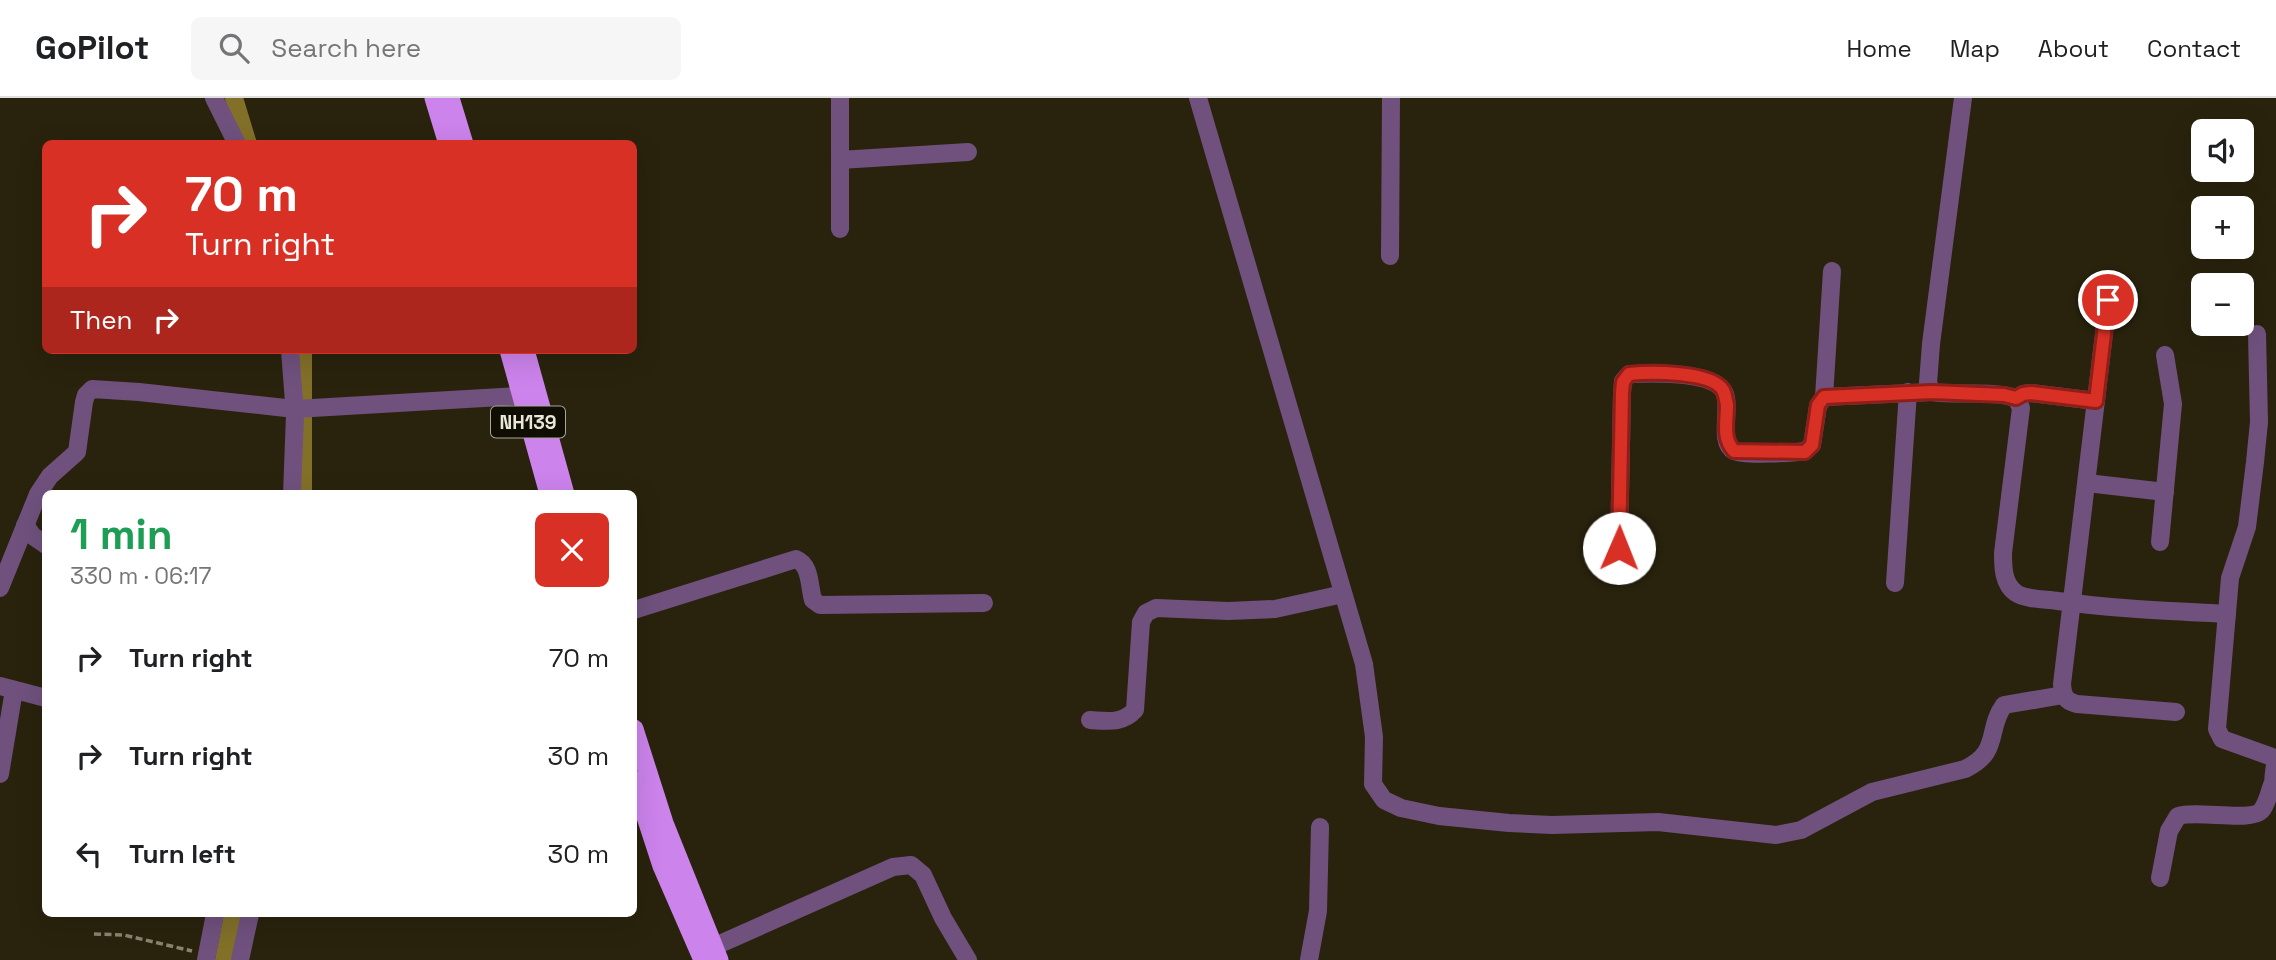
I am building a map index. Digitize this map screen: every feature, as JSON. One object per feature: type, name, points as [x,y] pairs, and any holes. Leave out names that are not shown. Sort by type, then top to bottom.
[{"type":"highway","points":[[435,98],[447,140]]},
{"type":"highway","points":[[450,98],[463,140]]},
{"type":"highway","name":"NH139","points":[[511,354],[530,395],[564,490]]},
{"type":"highway","name":"NH139","points":[[525,354],[530,395],[548,490]]},
{"type":"highway","points":[[637,738],[712,956]]},
{"type":"highway","points":[[637,794],[662,866],[712,956]]},
{"type":"street","points":[[214,98],[235,140]]},
{"type":"street","points":[[840,98],[840,229]]},
{"type":"street","points":[[1198,98],[1366,677],[1374,737],[1373,784],[1384,800],[1401,808],[1439,816],[1509,823],[1552,825],[1658,822],[1787,835],[1872,792],[1976,764],[1991,745],[1999,712],[2004,705],[2063,695]]},
{"type":"street","points":[[1390,256],[1391,98]]},
{"type":"street","points":[[1932,392],[1928,383],[1931,344],[1963,98]]},
{"type":"street","points":[[840,160],[968,152]]},
{"type":"street","points":[[1619,548],[1622,393],[1623,382],[1629,374],[1700,376],[1713,381],[1724,390],[1728,445],[1734,451],[1805,452],[1812,445],[1818,405],[1824,397],[1832,271]]},
{"type":"street","points":[[2108,300],[2062,684],[2063,695],[2068,702],[2077,705],[2176,712]]},
{"type":"street","points":[[2160,878],[2169,831],[2178,816],[2195,813],[2248,816],[2258,814],[2274,788],[2274,758],[2222,739],[2217,729],[2233,565],[2247,527],[2267,429],[2257,334]]},
{"type":"street","points":[[290,354],[295,408],[292,490]]},
{"type":"street","points":[[2160,542],[2173,404],[2165,355]]},
{"type":"street","points":[[0,588],[44,484],[77,452],[84,402],[92,389],[295,408],[530,395]]},
{"type":"street","points":[[1895,583],[1908,392]]},
{"type":"street","points":[[1824,397],[1932,392],[2004,395],[2016,398],[2031,393],[2096,401]]},
{"type":"street","points":[[2016,398],[2021,408],[2021,418],[2005,529],[2004,572],[2008,586],[2016,593],[2073,603],[2127,609],[2227,614]]},
{"type":"street","points":[[2087,483],[2165,492]]},
{"type":"street","points":[[25,525],[42,542]]},
{"type":"street","points":[[637,609],[796,559],[806,568],[813,600],[820,605],[984,603]]},
{"type":"street","points":[[1090,720],[1119,722],[1128,718],[1135,710],[1141,622],[1146,613],[1156,608],[1228,611],[1275,609],[1343,594]]},
{"type":"street","points":[[0,774],[7,688],[42,697]]},
{"type":"street","points":[[1309,960],[1318,911],[1320,827]]},
{"type":"street","points":[[712,956],[892,867],[911,865],[923,875],[943,918],[968,960]]},
{"type":"street","points":[[207,957],[214,917]]},
{"type":"street","points":[[240,960],[249,917]]},
{"type":"path","points":[[94,934],[124,935],[207,957]]},
{"type":"waterway","points":[[234,98],[247,140]]},
{"type":"waterway","points":[[303,354],[303,490]]},
{"type":"waterway","points":[[224,960],[232,917]]},
{"type":"route","points":[[1619,548],[1622,393],[1623,382],[1629,374],[1700,376],[1713,381],[1724,390],[1728,445],[1734,451],[1805,452],[1812,445],[1818,405],[1824,397],[1932,392],[2004,395],[2016,398],[2031,393],[2096,401],[2108,300]]}]
